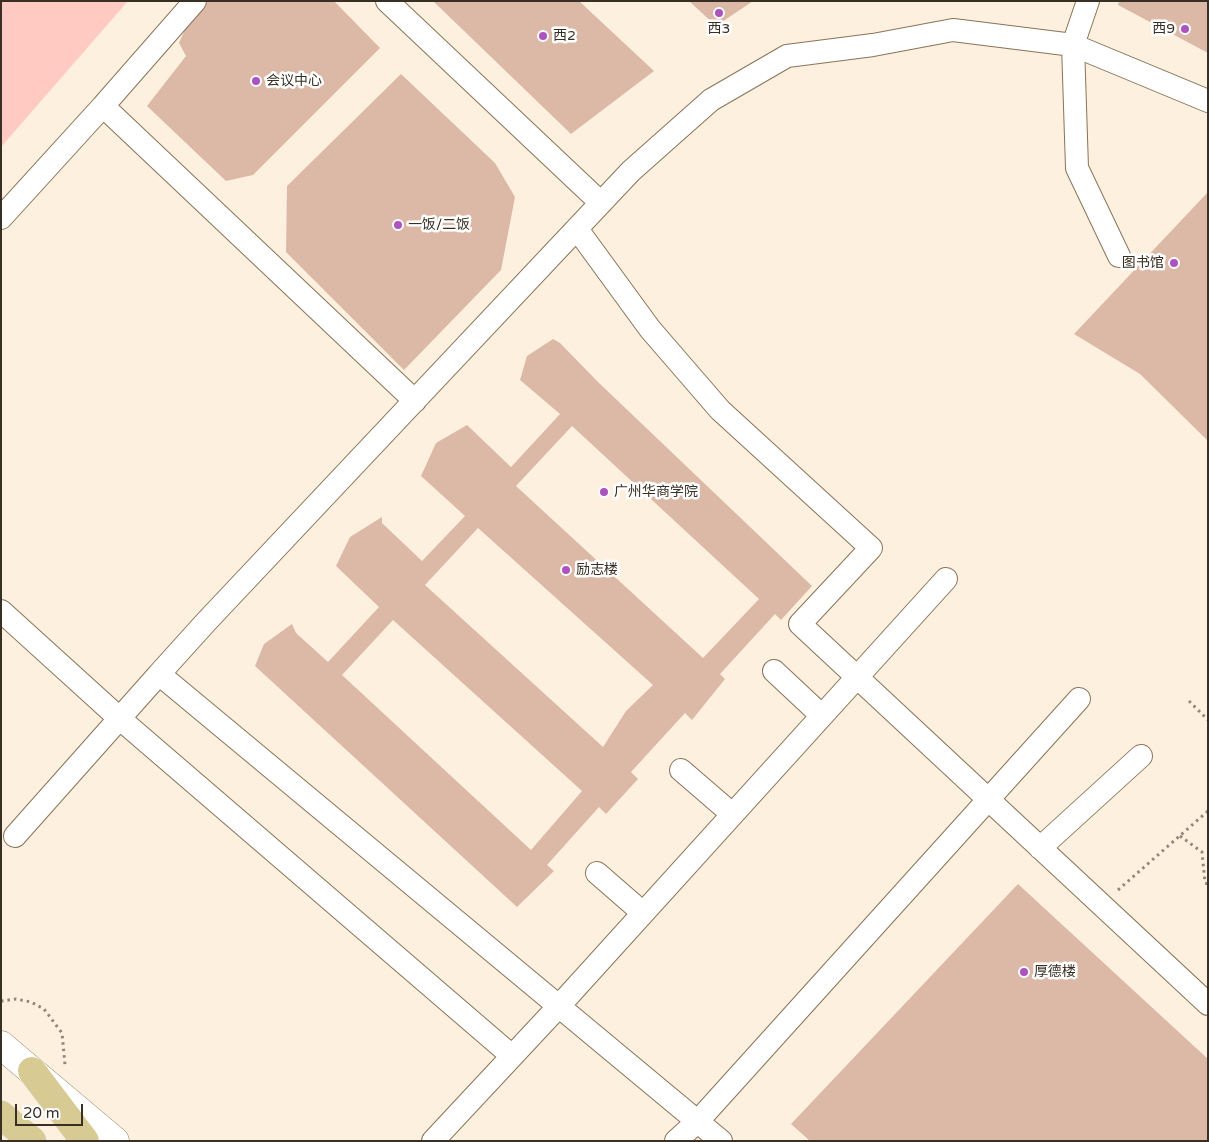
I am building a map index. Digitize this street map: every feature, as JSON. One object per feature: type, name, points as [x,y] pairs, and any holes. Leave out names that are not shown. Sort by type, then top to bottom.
[{"type":"main road","points":[[32,1071],[85,1141]]},
{"type":"main road","points":[[1,1115],[32,1141]]},
{"type":"street","points":[[1,218],[195,1]]},
{"type":"street","points":[[387,1],[601,203]]},
{"type":"street","points":[[1088,1],[1072,45],[1077,168],[1120,256]]},
{"type":"street","points":[[15,836],[206,622],[631,171],[710,100],[787,56],[873,45],[953,30],[1072,45],[1208,101]]},
{"type":"street","points":[[103,106],[415,401]]},
{"type":"street","points":[[577,229],[650,329],[720,410],[871,548],[800,624],[1208,1004]]},
{"type":"street","points":[[432,1141],[559,1006],[856,676],[946,579]]},
{"type":"street","points":[[1,610],[119,718],[512,1056]]},
{"type":"street","points":[[774,671],[822,715]]},
{"type":"street","points":[[159,674],[721,1141]]},
{"type":"street","points":[[676,1141],[698,1122],[1079,700]]},
{"type":"street","points":[[1040,848],[1141,756]]},
{"type":"street","points":[[681,770],[732,814]]},
{"type":"street","points":[[596,872],[642,913]]},
{"type":"street","points":[[1,1045],[115,1141]]},
{"type":"path","points":[[1189,702],[1208,720]]},
{"type":"path","points":[[1101,904],[1208,811]]},
{"type":"path","points":[[1180,836],[1202,852],[1205,883],[1208,884]]},
{"type":"path","points":[[1,1001],[16,999],[31,1002],[44,1009],[62,1033],[65,1066]]},
{"type":"shaded area","points":[[1,1],[128,1],[1,147]]},
{"type":"building","name":"会议中心","points":[[201,1],[334,1],[380,48],[253,175],[226,181],[147,106],[186,56],[179,43],[195,7]]},
{"type":"building","name":"西2","points":[[433,1],[579,1],[654,71],[571,134]]},
{"type":"building","name":"西3","points":[[689,1],[753,1],[716,26]]},
{"type":"building","name":"西9","points":[[1119,1],[1208,1],[1208,53],[1118,5]]},
{"type":"building","name":"一饭/二饭","points":[[401,74],[495,163],[515,197],[501,270],[404,370],[286,252],[287,186]]},
{"type":"building","name":"图书馆","points":[[1208,192],[1208,441],[1140,374],[1074,334]]},
{"type":"building","points":[[553,339],[560,343],[598,382],[812,586],[781,620],[775,614],[720,674],[725,679],[692,720],[685,713],[631,772],[638,779],[606,814],[599,807],[547,865],[554,871],[517,907],[255,666],[264,644],[292,624],[296,633],[328,662],[379,607],[336,566],[350,537],[382,517],[382,523],[422,561],[465,516],[421,476],[436,443],[467,425],[511,467],[560,414],[520,380],[527,356]],"holes":[[[572,426],[759,599],[703,658],[516,486]],[[478,528],[653,685],[626,711],[603,747],[425,585]],[[393,620],[582,791],[531,850],[342,675]]]},
{"type":"building","name":"厚德楼","points":[[1018,884],[1208,1059],[1208,1141],[810,1141],[791,1124]]},
{"type":"place","name":"西3","points":[[719,13]]},
{"type":"place","name":"西9","points":[[1185,29]]},
{"type":"place","name":"西2","points":[[543,36]]},
{"type":"place","name":"会议中心","points":[[256,81]]},
{"type":"place","name":"一饭/二饭","points":[[398,225]]},
{"type":"place","name":"图书馆","points":[[1174,263]]},
{"type":"place","name":"广州华商学院","points":[[604,492]]},
{"type":"place","name":"励志楼","points":[[566,570]]},
{"type":"place","name":"厚德楼","points":[[1024,972]]}]
